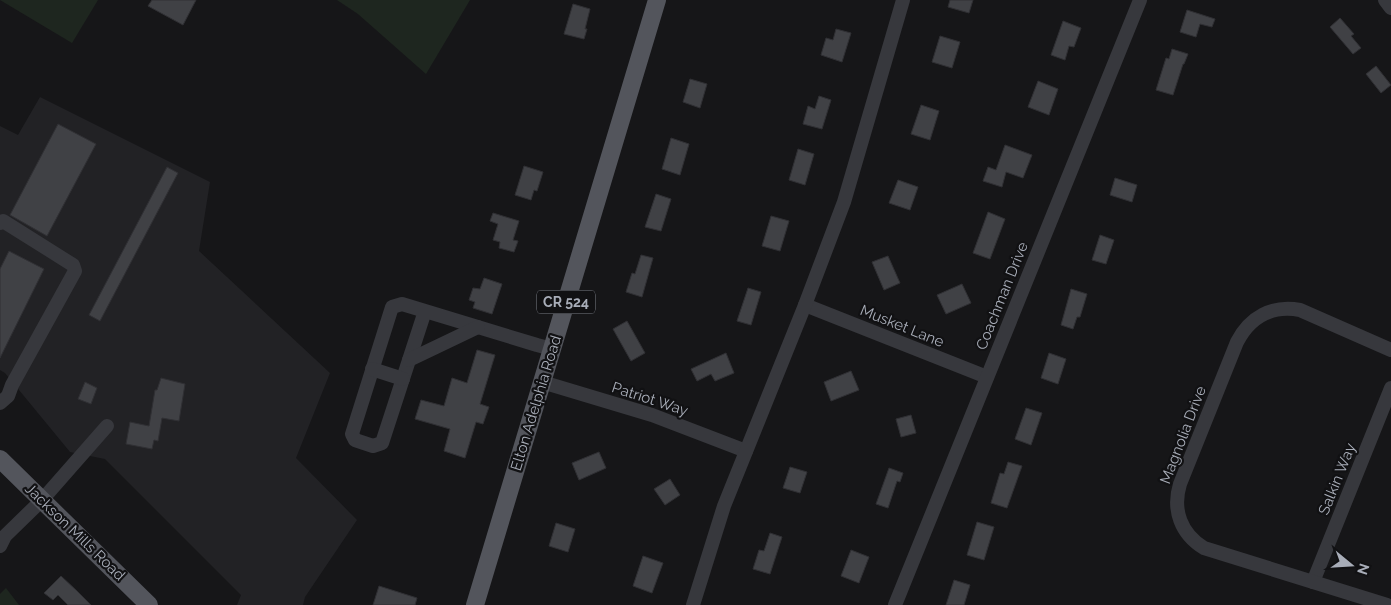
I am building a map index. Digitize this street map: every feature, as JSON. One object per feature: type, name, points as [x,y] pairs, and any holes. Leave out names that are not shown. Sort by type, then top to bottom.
[{"type":"main road","name":"Elton Adelphia Road","points":[[475,605],[657,0]]},
{"type":"main road","name":"Jackson Mills Road","points":[[0,459],[150,605]]},
{"type":"street","points":[[693,605],[724,506],[805,305],[844,202],[903,0]]},
{"type":"street","name":"Coachman Drive","points":[[895,605],[1140,0]]},
{"type":"street","points":[[1385,0],[1391,8]]},
{"type":"street","points":[[0,223],[3,221],[73,265],[75,270],[6,385],[8,396],[0,403]]},
{"type":"street","points":[[425,311],[382,443],[373,446],[355,440],[352,434],[392,307],[402,304],[552,349]]},
{"type":"street","name":"Musket Lane","points":[[805,305],[987,378]]},
{"type":"street","name":"Magnolia Drive","points":[[1387,605],[1212,551],[1197,543],[1185,532],[1178,516],[1176,500],[1180,484],[1237,342],[1246,327],[1259,316],[1275,310],[1292,308],[1300,310],[1391,350]]},
{"type":"street","points":[[409,360],[478,327]]},
{"type":"street","points":[[372,369],[403,379]]},
{"type":"street","name":"Patriot Way","points":[[542,382],[652,415],[746,451]]},
{"type":"street","name":"Salkin Way","points":[[1313,582],[1391,388]]},
{"type":"street","points":[[0,546],[5,536],[42,500],[107,426]]},
{"type":"shaded area","points":[[0,0],[98,0],[72,43]]},
{"type":"shaded area","points":[[337,0],[470,0],[426,74],[358,14]]},
{"type":"shaded area","points":[[40,97],[210,182],[199,251],[330,373],[296,458],[357,520],[305,597],[303,605],[237,605],[241,595],[105,459],[70,452],[5,373],[0,370],[0,126],[18,135]]},
{"type":"shaded area","points":[[6,588],[19,605],[0,605],[0,594]]},
{"type":"building","points":[[152,0],[196,0],[183,25],[148,6]]},
{"type":"building","points":[[950,0],[973,0],[969,13],[948,7]]},
{"type":"building","points":[[573,4],[590,9],[584,39],[564,34]]},
{"type":"building","points":[[1187,10],[1215,19],[1212,27],[1200,24],[1196,37],[1180,32]]},
{"type":"building","points":[[1340,18],[1354,34],[1351,36],[1361,48],[1353,54],[1330,27]]},
{"type":"building","points":[[1063,21],[1081,28],[1074,47],[1069,46],[1065,60],[1051,55]]},
{"type":"building","points":[[836,29],[851,33],[842,62],[821,55],[826,38],[833,40]]},
{"type":"building","points":[[940,36],[960,42],[952,68],[932,62]]},
{"type":"building","points":[[1172,49],[1188,54],[1173,95],[1156,90],[1166,58],[1169,59]]},
{"type":"building","points":[[1376,66],[1391,85],[1381,93],[1366,74]]},
{"type":"building","points":[[690,79],[707,84],[700,108],[683,102]]},
{"type":"building","points":[[1038,81],[1058,89],[1049,115],[1028,107]]},
{"type":"building","points":[[819,96],[831,100],[822,129],[803,124],[808,106],[815,109]]},
{"type":"building","points":[[921,105],[939,111],[930,140],[911,134]]},
{"type":"building","points":[[58,124],[96,144],[47,236],[10,215]]},
{"type":"building","points":[[671,138],[689,144],[680,175],[662,169]]},
{"type":"building","points":[[1005,145],[1032,155],[1023,178],[1006,172],[1002,187],[983,181],[988,167],[996,170]]},
{"type":"building","points":[[798,149],[814,154],[805,185],[789,180]]},
{"type":"building","points":[[524,166],[543,172],[537,191],[534,190],[531,200],[515,195]]},
{"type":"building","points":[[167,167],[178,173],[100,321],[89,315]]},
{"type":"building","points":[[1115,178],[1137,185],[1132,202],[1110,195]]},
{"type":"building","points":[[898,180],[918,187],[910,210],[889,203]]},
{"type":"building","points":[[656,194],[671,199],[661,231],[645,227]]},
{"type":"building","points":[[988,212],[1005,219],[990,259],[973,253]]},
{"type":"building","points":[[493,213],[519,221],[513,240],[518,241],[514,252],[499,248],[500,242],[493,240],[498,224],[490,221]]},
{"type":"building","points":[[771,216],[789,221],[780,251],[762,246]]},
{"type":"building","points":[[1100,235],[1114,240],[1106,264],[1092,260]]},
{"type":"building","points":[[9,251],[44,269],[0,358],[0,269]]},
{"type":"building","points":[[641,255],[653,258],[642,297],[626,292],[632,273],[635,274]]},
{"type":"building","points":[[888,256],[900,283],[884,290],[872,262]]},
{"type":"building","points":[[484,278],[502,284],[492,314],[473,308],[475,302],[469,300],[473,288],[480,289]]},
{"type":"building","points":[[962,284],[971,303],[946,314],[937,295]]},
{"type":"building","points":[[748,288],[761,292],[751,325],[737,321]]},
{"type":"building","points":[[1071,289],[1087,294],[1080,317],[1077,317],[1073,329],[1061,325]]},
{"type":"building","points":[[627,321],[645,353],[631,361],[613,329]]},
{"type":"building","points":[[477,350],[495,355],[480,404],[489,407],[483,424],[476,422],[465,458],[444,451],[450,429],[415,419],[421,400],[444,406],[452,378],[467,383]]},
{"type":"building","points":[[726,353],[734,373],[715,381],[711,374],[697,381],[691,369]]},
{"type":"building","points":[[1049,353],[1066,359],[1058,384],[1041,378]]},
{"type":"building","points":[[851,371],[859,390],[831,401],[824,382]]},
{"type":"building","points":[[161,378],[185,384],[179,421],[162,418],[158,441],[154,440],[152,449],[126,444],[130,422],[149,426],[155,390],[157,390]]},
{"type":"building","points":[[85,382],[97,388],[91,404],[78,399]]},
{"type":"building","points":[[1026,408],[1042,413],[1031,445],[1015,439]]},
{"type":"building","points":[[911,415],[916,433],[901,437],[896,419]]},
{"type":"building","points":[[599,452],[606,468],[579,480],[572,463]]},
{"type":"building","points":[[1008,462],[1022,466],[1007,508],[991,503],[1000,473],[1004,474]]},
{"type":"building","points":[[790,467],[807,472],[800,493],[783,488]]},
{"type":"building","points":[[889,468],[903,473],[900,482],[897,481],[888,508],[876,504]]},
{"type":"building","points":[[670,479],[680,495],[665,505],[654,489]]},
{"type":"building","points":[[977,522],[994,527],[984,560],[967,555]]},
{"type":"building","points":[[556,523],[575,529],[568,552],[549,546]]},
{"type":"building","points":[[770,533],[782,537],[770,574],[753,569],[759,550],[764,551]]},
{"type":"building","points":[[851,550],[869,557],[859,583],[841,576]]},
{"type":"building","points":[[643,556],[663,563],[652,593],[633,586]]},
{"type":"building","points":[[61,576],[91,605],[68,605],[58,595],[53,600],[44,593]]},
{"type":"building","points":[[954,580],[970,585],[964,605],[946,605]]},
{"type":"building","points":[[379,586],[417,598],[415,605],[373,605]]}]
